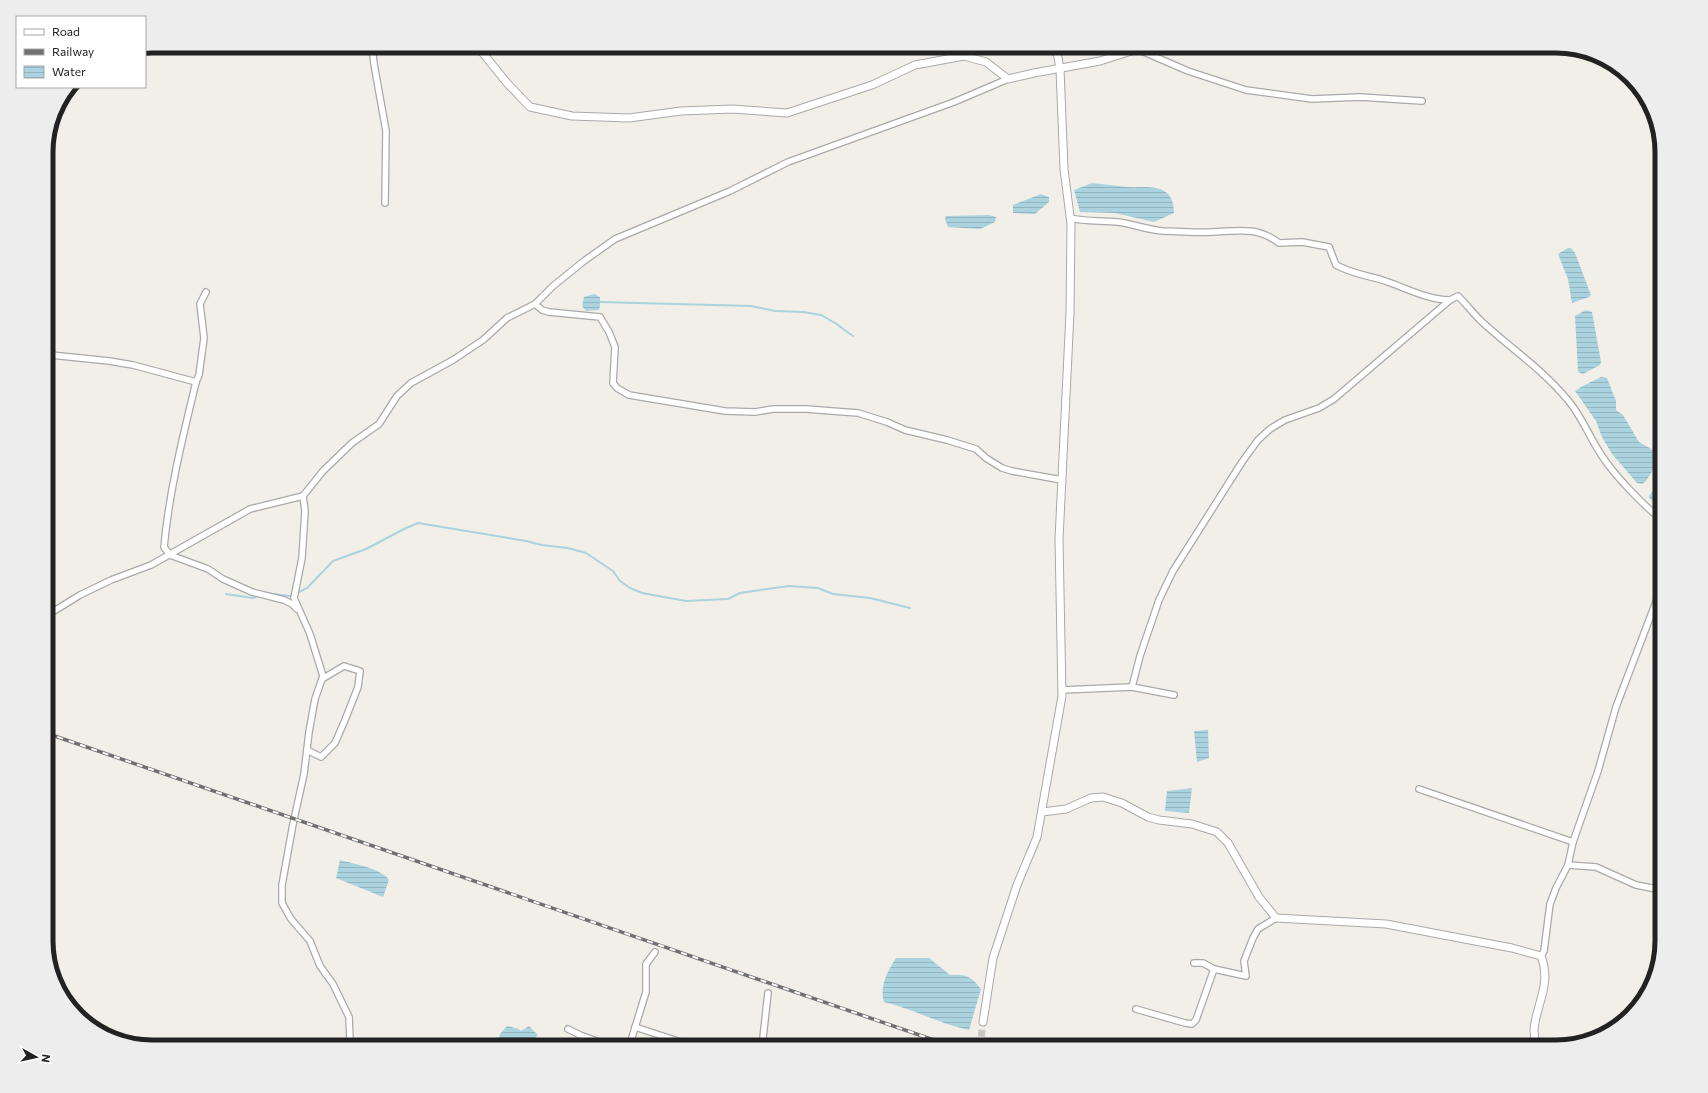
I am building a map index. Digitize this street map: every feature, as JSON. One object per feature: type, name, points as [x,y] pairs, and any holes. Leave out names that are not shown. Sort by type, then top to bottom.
[{"type":"street","points":[[373,53],[386,131],[385,203]]},
{"type":"street","points":[[483,53],[507,83],[530,107],[572,116],[629,118],[681,111],[732,109],[788,113],[872,86],[915,65],[964,56],[986,62],[1008,79]]},
{"type":"street","points":[[983,1022],[993,958],[1017,885],[1037,837],[1062,696],[1059,539],[1070,313],[1070,218],[1064,169],[1060,69],[1057,53]]},
{"type":"street","points":[[53,612],[105,583],[151,565],[250,509],[303,496],[323,471],[352,443],[379,424],[397,396],[411,383],[453,360],[482,340],[507,318],[535,304],[553,286],[615,239],[730,191],[788,162],[954,102],[1008,79],[1100,61],[1125,53]]},
{"type":"street","points":[[1146,53],[1188,71],[1246,90],[1312,99],[1360,97],[1422,101]]},
{"type":"street","points":[[1070,218],[1079,220],[1119,222],[1161,231],[1211,232],[1239,230],[1268,235],[1279,243],[1302,242],[1329,247],[1336,265],[1344,269],[1389,282],[1399,287],[1440,300],[1450,300]]},
{"type":"street","points":[[206,292],[200,304],[204,338],[199,375],[196,382],[166,524],[164,547],[170,554],[208,569],[223,579],[255,594],[284,600],[292,604],[298,611]]},
{"type":"street","points":[[1132,687],[1140,656],[1159,600],[1173,571],[1242,462],[1258,440],[1270,429],[1285,420],[1319,408],[1334,399],[1450,300],[1458,296],[1481,320],[1555,386],[1577,411],[1595,446],[1611,469],[1655,515]]},
{"type":"street","points":[[535,304],[544,311],[600,317],[609,332],[615,347],[613,384],[622,392],[635,397],[707,409],[731,411],[755,412],[773,409],[786,409],[834,410],[858,413],[887,422],[905,430],[976,449],[986,458],[1002,468],[1062,480]]},
{"type":"street","points":[[53,356],[121,363],[152,369],[196,382]]},
{"type":"street","points":[[303,496],[304,511],[302,558],[294,598],[298,611],[310,634],[323,676],[315,699],[304,774],[282,885],[282,903],[291,919],[310,941],[320,966],[333,984],[349,1017],[350,1040]]},
{"type":"street","points":[[1541,956],[1544,951],[1550,904],[1556,888],[1568,865],[1573,842],[1598,771],[1616,707],[1655,604]]},
{"type":"street","points":[[307,750],[321,757],[335,742],[358,687],[360,672],[344,666],[322,679]]},
{"type":"street","points":[[1062,690],[1132,687],[1174,695]]},
{"type":"street","points":[[1419,789],[1573,842]]},
{"type":"street","points":[[1042,812],[1066,809],[1091,798],[1103,797],[1122,803],[1148,817],[1158,820],[1192,824],[1217,832],[1228,843],[1259,897],[1276,918]]},
{"type":"street","points":[[1568,865],[1596,867],[1636,885],[1655,889]]},
{"type":"street","points":[[1194,963],[1202,963],[1214,969],[1246,976],[1244,961],[1253,938],[1258,929],[1276,918],[1386,924],[1512,948],[1541,956]]},
{"type":"street","points":[[631,1040],[646,992],[646,964],[655,952]]},
{"type":"street","points":[[1535,1040],[1534,1034],[1535,1025],[1546,979],[1545,966],[1541,956]]},
{"type":"street","points":[[1136,1009],[1192,1024],[1196,1020],[1214,969]]},
{"type":"street","points":[[763,1040],[768,993]]},
{"type":"street","points":[[635,1027],[675,1040]]},
{"type":"street","points":[[568,1029],[594,1040]]},
{"type":"water","points":[[1092,183],[1127,187],[1151,187],[1165,191],[1170,196],[1173,203],[1174,213],[1154,222],[1115,213],[1080,212],[1074,190]]},
{"type":"water","points":[[1041,194],[1049,197],[1049,202],[1035,214],[1013,213],[1013,205]]},
{"type":"water","points":[[989,215],[996,217],[995,222],[980,229],[948,227],[945,219],[946,216]]},
{"type":"water","points":[[1568,248],[1571,248],[1575,253],[1591,295],[1572,303],[1568,279],[1558,254]]},
{"type":"water","points":[[594,294],[600,297],[599,310],[586,311],[582,306],[584,297]]},
{"type":"water","points":[[1586,310],[1592,312],[1601,362],[1600,365],[1583,374],[1578,371],[1575,316]]},
{"type":"water","points":[[1601,377],[1607,378],[1616,401],[1616,410],[1623,415],[1639,442],[1655,451],[1655,467],[1646,481],[1642,484],[1637,483],[1612,454],[1602,437],[1596,421],[1575,391]]},
{"type":"water","points":[[1655,488],[1655,503],[1649,496]]},
{"type":"water","points":[[1208,730],[1209,758],[1197,762],[1194,731]]},
{"type":"water","points":[[1192,788],[1189,813],[1165,811],[1167,791]]},
{"type":"water","points":[[340,860],[374,869],[385,876],[389,880],[383,897],[336,878]]},
{"type":"water","points":[[896,958],[929,958],[950,975],[968,977],[974,981],[981,989],[969,1030],[884,1002],[883,985],[887,973]]},
{"type":"water","points":[[507,1026],[519,1029],[521,1031],[529,1026],[538,1035],[533,1040],[498,1040],[500,1034]]},
{"type":"waterway","points":[[600,302],[751,306],[775,311],[803,312],[821,315],[853,336]]},
{"type":"waterway","points":[[297,593],[307,588],[333,561],[366,549],[418,523],[542,545],[568,548],[586,553],[613,571],[620,581],[630,588],[642,593],[686,601],[728,599],[740,593],[789,586],[818,588],[833,594],[870,598],[910,608]]},
{"type":"waterway","points":[[264,593],[290,596],[293,595]]},
{"type":"waterway","points":[[226,594],[253,598],[258,596]]},
{"type":"tunnel","points":[[981,1040],[983,1022]]},
{"type":"railway","points":[[53,735],[934,1040]]}]
